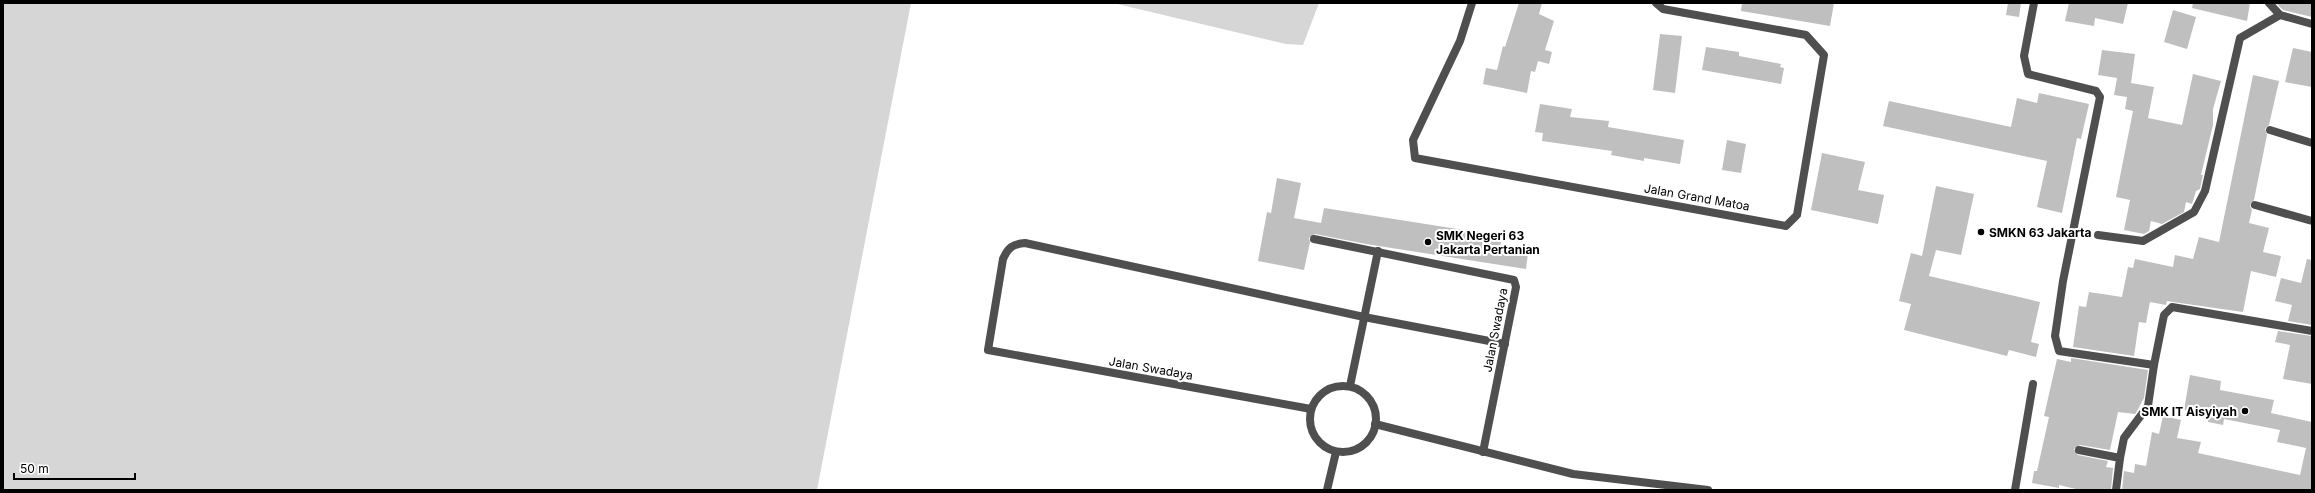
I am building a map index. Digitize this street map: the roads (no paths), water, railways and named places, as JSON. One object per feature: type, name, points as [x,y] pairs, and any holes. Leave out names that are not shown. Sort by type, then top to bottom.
[{"type":"street","name":"Jalan Grand Matoa","points":[[1472,3],[1460,41],[1413,140],[1415,158],[1786,226],[1797,215],[1824,55],[1806,35],[1663,9],[1656,3]]},
{"type":"street","points":[[2034,3],[2024,56],[2028,74],[2096,91],[2100,97],[2063,282],[2054,336],[2059,351],[2154,365]]},
{"type":"street","points":[[2269,3],[2280,15],[2312,24]]},
{"type":"street","points":[[2098,234],[2143,241],[2194,212],[2205,191],[2240,38],[2280,15]]},
{"type":"street","points":[[2270,130],[2312,143]]},
{"type":"street","points":[[2255,205],[2312,221]]},
{"type":"street","name":"Jalan Swadaya","points":[[1314,239],[1514,280],[1516,287],[1483,452]]},
{"type":"street","name":"Jalan Swadaya","points":[[1310,409],[988,350],[1003,259],[1008,249],[1015,244],[1032,245],[1364,317]]},
{"type":"street","points":[[1350,386],[1378,251]]},
{"type":"street","points":[[2116,490],[2124,438],[2148,406],[2164,315],[2172,307],[2312,331]]},
{"type":"street","points":[[1364,317],[1505,344]]},
{"type":"street","points":[[2014,490],[2033,384]]},
{"type":"street","points":[[1338,385],[1350,386],[1362,391],[1370,400],[1375,412],[1375,424],[1371,437],[1362,446],[1349,452],[1336,452],[1323,446],[1314,436],[1309,423],[1310,409],[1316,398],[1326,390],[1338,385]]},
{"type":"street","points":[[1375,424],[1573,474],[1708,490]]},
{"type":"street","points":[[2079,450],[2120,458]]},
{"type":"street","points":[[1327,490],[1336,452]]},
{"type":"place","name":"SMKN 63 Jakarta","points":[[1981,232]]},
{"type":"place","name":"SMK Negeri 63 Jakarta Pertanian","points":[[1428,242]]},
{"type":"place","name":"SMK IT Aisyiyah","points":[[2245,411]]}]
